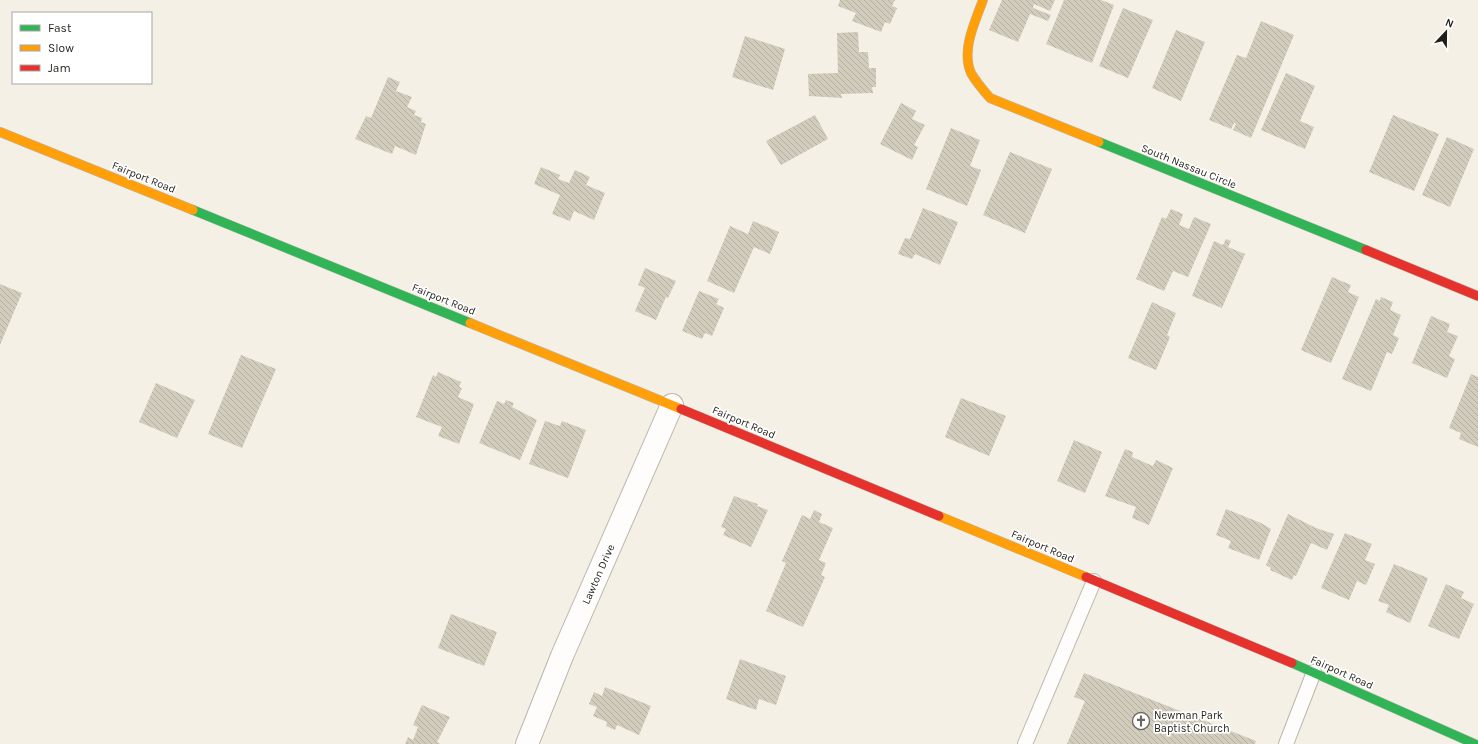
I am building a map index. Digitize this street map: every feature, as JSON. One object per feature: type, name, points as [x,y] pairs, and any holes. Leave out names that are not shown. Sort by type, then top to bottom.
[{"type":"street","name":"South Nassau Circle","points":[[983,0],[968,42],[968,65],[975,80],[990,98],[1478,296]]},
{"type":"street","name":"Fairport Road","points":[[0,132],[672,405],[1094,580],[1314,672],[1475,744]]},
{"type":"street","name":"Lawton Drive","points":[[527,744],[562,656],[672,405]]},
{"type":"lane","points":[[1025,744],[1094,580]]},
{"type":"lane","points":[[1286,744],[1314,672]]},
{"type":"building","points":[[840,0],[895,0],[892,6],[897,8],[890,24],[885,22],[881,32],[852,21],[856,13],[838,6]]},
{"type":"building","points":[[1002,0],[1055,0],[1050,11],[1034,4],[1033,8],[1051,15],[1048,21],[1030,14],[1018,42],[989,30]]},
{"type":"building","points":[[1064,0],[1101,0],[1114,5],[1092,63],[1046,44]]},
{"type":"building","points":[[1123,8],[1153,20],[1128,78],[1099,66]]},
{"type":"building","points":[[1261,21],[1294,35],[1251,138],[1233,130],[1236,124],[1234,123],[1231,129],[1209,120],[1237,55],[1246,58]]},
{"type":"building","points":[[1176,30],[1205,42],[1181,101],[1152,88]]},
{"type":"building","points":[[858,32],[859,52],[868,52],[869,68],[876,68],[876,87],[872,87],[873,93],[841,94],[842,98],[809,96],[808,74],[838,73],[837,33]]},
{"type":"building","points":[[745,36],[785,49],[773,90],[732,77]]},
{"type":"building","points":[[1286,73],[1315,86],[1300,121],[1314,127],[1305,149],[1261,130]]},
{"type":"building","points":[[388,77],[400,82],[396,91],[412,97],[407,107],[416,111],[414,115],[422,118],[421,122],[426,124],[416,155],[395,146],[392,154],[355,139],[366,116],[371,118]]},
{"type":"building","points":[[901,103],[916,111],[912,119],[925,125],[914,145],[918,147],[912,160],[880,144]]},
{"type":"building","points":[[815,115],[828,139],[781,165],[766,141]]},
{"type":"building","points":[[1393,115],[1439,134],[1414,191],[1369,172]]},
{"type":"building","points":[[951,128],[980,140],[970,166],[981,170],[967,206],[926,189]]},
{"type":"building","points":[[1447,137],[1474,149],[1450,207],[1422,195]]},
{"type":"building","points":[[1010,152],[1052,169],[1025,233],[983,215]]},
{"type":"building","points":[[541,167],[560,175],[558,179],[569,183],[575,170],[590,177],[586,185],[605,193],[594,220],[574,211],[570,221],[552,214],[560,195],[534,184]]},
{"type":"building","points":[[923,208],[958,222],[940,265],[915,254],[912,259],[898,254],[905,238],[910,239]]},
{"type":"building","points":[[1171,209],[1183,214],[1179,225],[1189,229],[1194,217],[1211,224],[1188,277],[1173,271],[1164,291],[1136,279],[1162,217],[1166,219]]},
{"type":"building","points":[[753,221],[779,232],[770,254],[754,247],[734,293],[707,281],[730,226],[748,234]]},
{"type":"building","points":[[1226,239],[1231,241],[1228,247],[1245,254],[1222,308],[1192,296],[1214,241],[1223,245]]},
{"type":"building","points":[[645,268],[676,281],[668,298],[666,297],[656,320],[635,311],[645,288],[638,285]]},
{"type":"building","points":[[1332,277],[1351,285],[1348,292],[1359,297],[1331,363],[1301,350]]},
{"type":"building","points":[[0,284],[22,293],[0,345]]},
{"type":"building","points":[[699,291],[719,299],[716,304],[724,308],[712,336],[705,333],[702,339],[682,331]]},
{"type":"building","points":[[1381,297],[1393,302],[1390,310],[1401,315],[1393,335],[1399,338],[1392,354],[1387,352],[1371,391],[1342,379],[1376,299],[1380,301]]},
{"type":"building","points":[[1152,302],[1176,313],[1167,335],[1170,337],[1156,370],[1128,358]]},
{"type":"building","points":[[1431,316],[1450,324],[1447,332],[1458,336],[1449,356],[1455,359],[1447,378],[1412,363]]},
{"type":"building","points":[[241,355],[276,369],[242,448],[208,434]]},
{"type":"building","points":[[438,372],[461,382],[459,387],[462,388],[458,397],[474,404],[459,444],[438,436],[442,427],[416,417],[433,375],[436,377]]},
{"type":"building","points":[[1471,374],[1478,377],[1478,447],[1459,439],[1461,433],[1449,428]]},
{"type":"building","points":[[156,383],[195,400],[177,438],[139,422]]},
{"type":"building","points":[[961,398],[1006,416],[989,456],[945,437]]},
{"type":"building","points":[[506,400],[514,403],[512,407],[537,420],[520,460],[479,443],[497,401],[504,404]]},
{"type":"building","points":[[545,421],[560,426],[562,421],[586,430],[568,478],[529,464]]},
{"type":"building","points":[[1074,440],[1102,452],[1085,493],[1057,481]]},
{"type":"building","points":[[1125,449],[1133,452],[1132,457],[1153,466],[1156,460],[1173,468],[1149,525],[1132,518],[1136,507],[1105,496]]},
{"type":"building","points":[[734,496],[758,504],[757,506],[768,510],[751,547],[723,535],[726,529],[721,527]]},
{"type":"building","points":[[1226,509],[1261,523],[1271,529],[1259,560],[1228,548],[1231,541],[1216,535]]},
{"type":"building","points":[[814,510],[822,514],[819,522],[833,528],[819,560],[826,563],[821,575],[825,577],[803,627],[766,611],[786,563],[782,561],[802,515],[810,519]]},
{"type":"building","points":[[1288,514],[1316,528],[1334,534],[1327,550],[1311,543],[1296,576],[1294,575],[1292,580],[1270,570],[1271,568],[1266,565]]},
{"type":"building","points":[[1345,533],[1372,544],[1365,560],[1375,564],[1366,585],[1357,581],[1349,600],[1321,588]]},
{"type":"building","points":[[1394,564],[1428,578],[1410,623],[1386,612],[1389,605],[1378,601]]},
{"type":"building","points":[[1446,584],[1464,592],[1461,598],[1474,604],[1459,639],[1428,626]]},
{"type":"building","points":[[451,614],[497,632],[484,666],[438,648]]},
{"type":"building","points":[[740,659],[786,676],[776,705],[759,699],[756,710],[726,699]]},
{"type":"building","name":"Newman Park Baptist Church","points":[[1084,673],[1256,741],[1255,744],[1067,744],[1085,701],[1074,697]]},
{"type":"building","points":[[605,687],[651,706],[639,735],[617,725],[615,730],[606,726],[607,722],[593,716],[597,707],[589,704],[594,692],[602,696]]},
{"type":"building","points":[[422,705],[450,717],[437,742],[441,744],[405,744],[408,737],[413,740],[418,727],[413,725]]},
{"type":"traffic: fast","points":[[1099,142],[1366,250]]},
{"type":"traffic: fast","points":[[193,210],[470,323]]},
{"type":"traffic: fast","points":[[1292,663],[1475,744]]},
{"type":"traffic: slow","points":[[983,0],[968,46],[968,64],[971,73],[982,89],[990,98],[1099,142]]},
{"type":"traffic: slow","points":[[0,132],[193,210]]},
{"type":"traffic: slow","points":[[470,323],[681,409]]},
{"type":"traffic: slow","points":[[939,516],[1086,577]]},
{"type":"traffic: jam","points":[[1366,250],[1478,296]]},
{"type":"traffic: jam","points":[[681,409],[939,516]]},
{"type":"traffic: jam","points":[[1086,577],[1292,663]]},
{"type":"place","name":"Newman Park Baptist Church","points":[[1141,721]]}]
